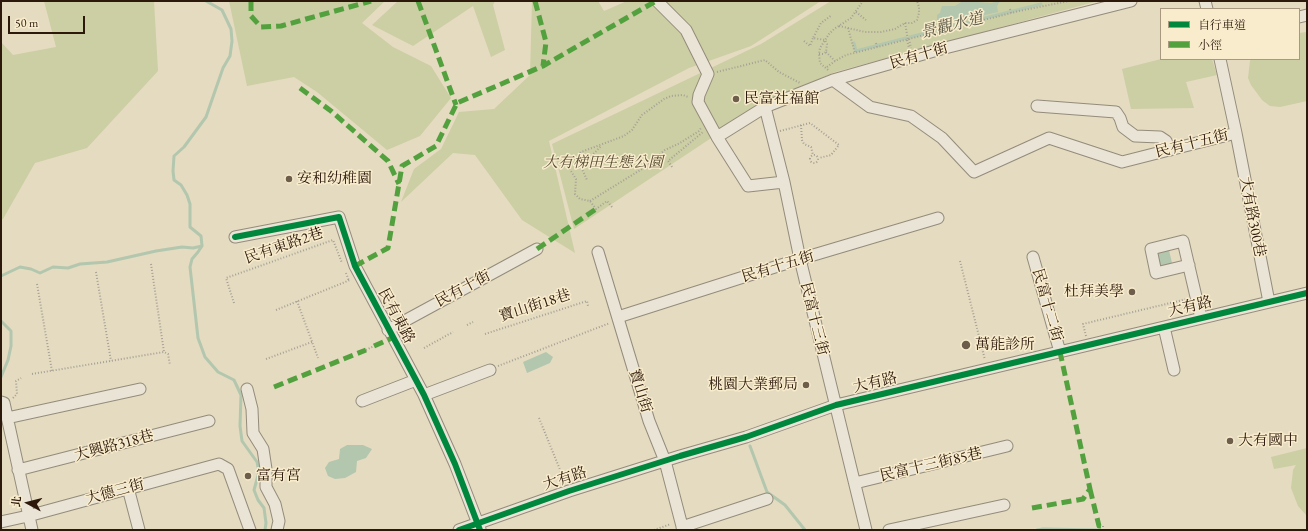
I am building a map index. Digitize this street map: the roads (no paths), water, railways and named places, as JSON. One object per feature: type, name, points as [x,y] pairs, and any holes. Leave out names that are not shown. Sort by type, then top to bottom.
[{"type":"street","points":[[657,1],[686,30],[708,74],[698,102],[717,138],[748,186],[784,182]]},
{"type":"street","name":"民有十街","points":[[717,138],[765,107],[829,77],[1131,1]]},
{"type":"street","name":"民有十五街","points":[[829,77],[870,107],[910,116],[942,138],[974,172],[1049,138],[1122,162],[1236,133],[1220,60]]},
{"type":"street","points":[[1037,106],[1116,112],[1123,127],[1135,136],[1160,137],[1166,141],[1170,150]]},
{"type":"street","name":"民富十三街","points":[[765,107],[784,182],[800,259],[866,530]]},
{"type":"street","name":"大有路300巷","points":[[1236,133],[1269,302]]},
{"type":"street","name":"民有東路","points":[[235,237],[339,217],[355,266],[424,395],[455,464],[479,526]]},
{"type":"street","name":"民有十五街","points":[[618,319],[800,259],[938,218]]},
{"type":"street","name":"民有十街","points":[[388,330],[537,249]]},
{"type":"street","name":"寶山街","points":[[598,252],[649,421],[665,461],[682,528]]},
{"type":"street","name":"民富十二街","points":[[1033,257],[1060,352]]},
{"type":"street","points":[[1189,265],[1201,318]]},
{"type":"street","name":"大有路","points":[[459,530],[479,526],[569,492],[746,437],[836,405],[1307,293]]},
{"type":"street","points":[[1164,327],[1174,370]]},
{"type":"street","points":[[424,395],[490,370]]},
{"type":"street","points":[[362,401],[416,380]]},
{"type":"street","points":[[7,418],[140,389]]},
{"type":"street","points":[[247,389],[252,409],[253,433],[263,449],[266,469],[266,487],[275,504],[279,521],[276,530]]},
{"type":"street","points":[[3,403],[32,530]]},
{"type":"street","name":"大興路318巷","points":[[18,470],[209,421]]},
{"type":"street","name":"民富十三街85巷","points":[[854,483],[1007,446]]},
{"type":"street","name":"大德三街","points":[[1,522],[219,464],[228,469],[250,530]]},
{"type":"street","points":[[128,488],[139,530]]},
{"type":"street","points":[[682,528],[767,499]]},
{"type":"street","points":[[889,530],[1004,505]]},
{"type":"waterway","points":[[206,1],[222,10],[231,29],[232,41],[230,56],[223,68],[206,117],[184,147],[174,156],[174,180],[181,185],[187,195],[190,204],[190,227],[201,236],[202,246],[192,259],[190,267],[198,338],[205,357],[218,372],[234,380],[241,395],[240,426],[242,441],[257,462],[259,472],[254,490],[258,500],[264,508],[266,523],[265,530]]},
{"type":"waterway","name":"景觀水道","points":[[910,37],[1041,4]]},
{"type":"waterway","name":"景觀水道","points":[[854,43],[856,51],[906,38]]},
{"type":"waterway","points":[[1,276],[20,267],[31,269],[40,273],[53,267],[68,268],[80,264],[107,262],[156,251],[202,246]]},
{"type":"waterway","points":[[1,321],[11,331],[11,346],[8,360],[1,377]]},
{"type":"waterway","points":[[750,446],[767,492],[785,505],[805,530]]},
{"type":"waterway","points":[[1037,530],[1098,530]]},
{"type":"place","name":"民富社福館","points":[[736,99]]},
{"type":"place","name":"安和幼稚園","points":[[289,179]]},
{"type":"place","name":"杜拜美學","points":[[1132,292]]},
{"type":"place","name":"萬能診所","points":[[966,345]]},
{"type":"place","name":"桃園大業郵局","points":[[806,385]]},
{"type":"place","name":"大有國中","points":[[1230,441]]},
{"type":"place","name":"富有宮","points":[[248,476]]},
{"type":"park label","name":"大有梯田生態公園","points":[[603,163]]}]
